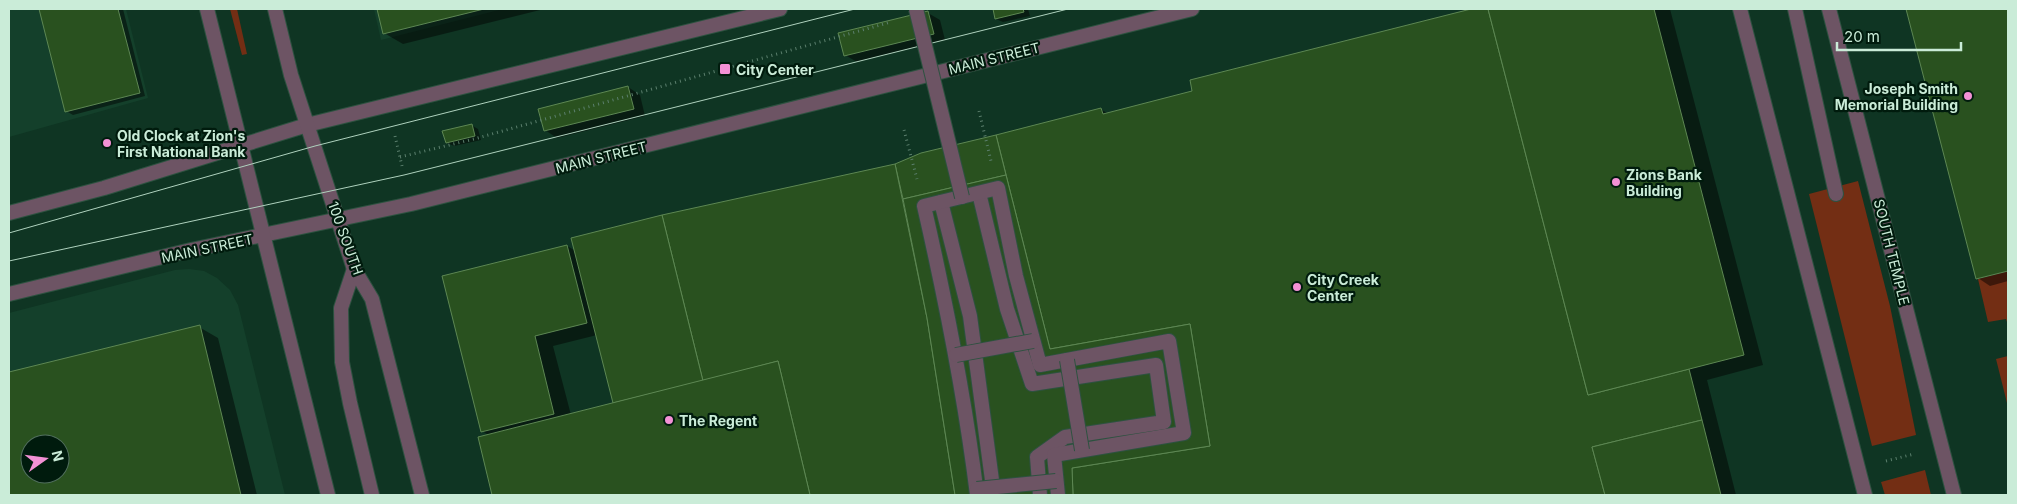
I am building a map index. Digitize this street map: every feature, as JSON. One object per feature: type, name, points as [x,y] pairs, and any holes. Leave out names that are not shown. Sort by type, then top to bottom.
[{"type":"street","points":[[207,9],[328,495]]},
{"type":"street","name":"100 SOUTH","points":[[275,9],[291,75],[354,269],[372,299],[422,495]]},
{"type":"street","points":[[9,213],[104,188],[307,125],[780,9]]},
{"type":"street","points":[[916,9],[962,197]]},
{"type":"street","name":"MAIN STREET","points":[[9,294],[175,254],[339,220],[1192,9]]},
{"type":"street","points":[[1740,9],[1865,495]]},
{"type":"street","points":[[1795,9],[1836,194]]},
{"type":"street","name":"SOUTH TEMPLE","points":[[1829,9],[1954,495]]},
{"type":"street","points":[[998,188],[1016,276],[1040,366],[1169,341],[1184,433],[1054,455],[1057,488],[977,492],[968,419],[924,206],[979,193],[998,188]]},
{"type":"street","points":[[979,193],[1007,309],[1032,384],[1156,365],[1164,422],[1065,437],[1037,457],[1040,495]]},
{"type":"street","points":[[941,202],[970,316],[994,495]]},
{"type":"street","points":[[354,269],[341,308],[342,362],[372,495]]},
{"type":"street","points":[[956,355],[1033,341]]},
{"type":"street","points":[[1067,360],[1082,450]]},
{"type":"path","points":[[400,156],[474,139],[900,19]]},
{"type":"path","points":[[979,111],[998,188]]},
{"type":"path","points":[[904,130],[924,206]]},
{"type":"path","points":[[395,136],[402,166]]},
{"type":"path","points":[[1879,462],[1919,453]]},
{"type":"shaded area","points":[[9,9],[126,9],[148,98],[9,137]]},
{"type":"shaded area","points":[[230,9],[237,9],[247,54],[242,55]]},
{"type":"shaded area","points":[[374,9],[503,9],[381,40]]},
{"type":"shaded area","points":[[1858,181],[1890,306],[1916,435],[1872,446],[1809,194]]},
{"type":"shaded area","points":[[175,270],[204,271],[217,278],[230,290],[238,305],[285,495],[9,495],[9,313]]},
{"type":"shaded area","points":[[2008,271],[2008,325],[2006,319],[1988,322],[1978,279]]},
{"type":"shaded area","points":[[2008,356],[2008,407],[1996,359]]},
{"type":"shaded area","points":[[1925,470],[1931,495],[1885,495],[1881,482]]},
{"type":"building","points":[[39,9],[118,9],[140,93],[65,112]]},
{"type":"building","points":[[377,9],[484,9],[383,34]]},
{"type":"building","points":[[993,9],[1023,9],[1024,12],[995,19]]},
{"type":"building","name":"City Creek Center","points":[[1471,9],[1488,9],[1588,395],[1689,369],[1702,420],[1592,447],[1605,495],[1073,495],[1072,468],[1210,446],[1190,324],[1050,349],[996,135],[1101,108],[1103,114],[1192,91],[1190,80]]},
{"type":"building","name":"Zions Bank Building","points":[[1488,9],[1654,9],[1744,355],[1588,395]]},
{"type":"building","name":"Joseph Smith Memorial Building","points":[[1906,9],[2008,9],[2008,271],[1976,279]]},
{"type":"building","points":[[928,11],[934,34],[844,56],[838,33]]},
{"type":"building","points":[[628,86],[634,109],[544,131],[538,109]]},
{"type":"building","points":[[472,124],[475,136],[446,143],[442,131]]},
{"type":"building","points":[[996,135],[1006,175],[903,199],[895,164],[921,153]]},
{"type":"building","points":[[895,164],[927,318],[955,495],[810,495],[778,361],[703,381],[662,215]]},
{"type":"building","points":[[1006,175],[1050,349],[1190,324],[1210,446],[1072,468],[1073,495],[955,495],[927,318],[903,199]]},
{"type":"building","points":[[662,215],[703,381],[613,403],[571,238]]},
{"type":"building","points":[[567,245],[587,323],[535,336],[554,414],[481,432],[442,276]]},
{"type":"building","points":[[200,325],[241,495],[9,495],[9,372]]},
{"type":"building","name":"The Regent","points":[[778,361],[810,495],[492,495],[478,437]]},
{"type":"building","points":[[1702,420],[1721,495],[1605,495],[1592,447]]},
{"type":"tram line","points":[[9,233],[315,146],[855,9]]},
{"type":"tram line","points":[[9,261],[404,175],[1068,9]]},
{"type":"place","name":"City Center","points":[[725,69]]},
{"type":"place","name":"Joseph Smith Memorial Building","points":[[1968,96]]},
{"type":"place","name":"Old Clock at Zion's First National Bank","points":[[107,143]]},
{"type":"place","name":"Zions Bank Building","points":[[1616,182]]},
{"type":"place","name":"City Creek Center","points":[[1297,287]]},
{"type":"place","name":"The Regent","points":[[669,420]]}]
